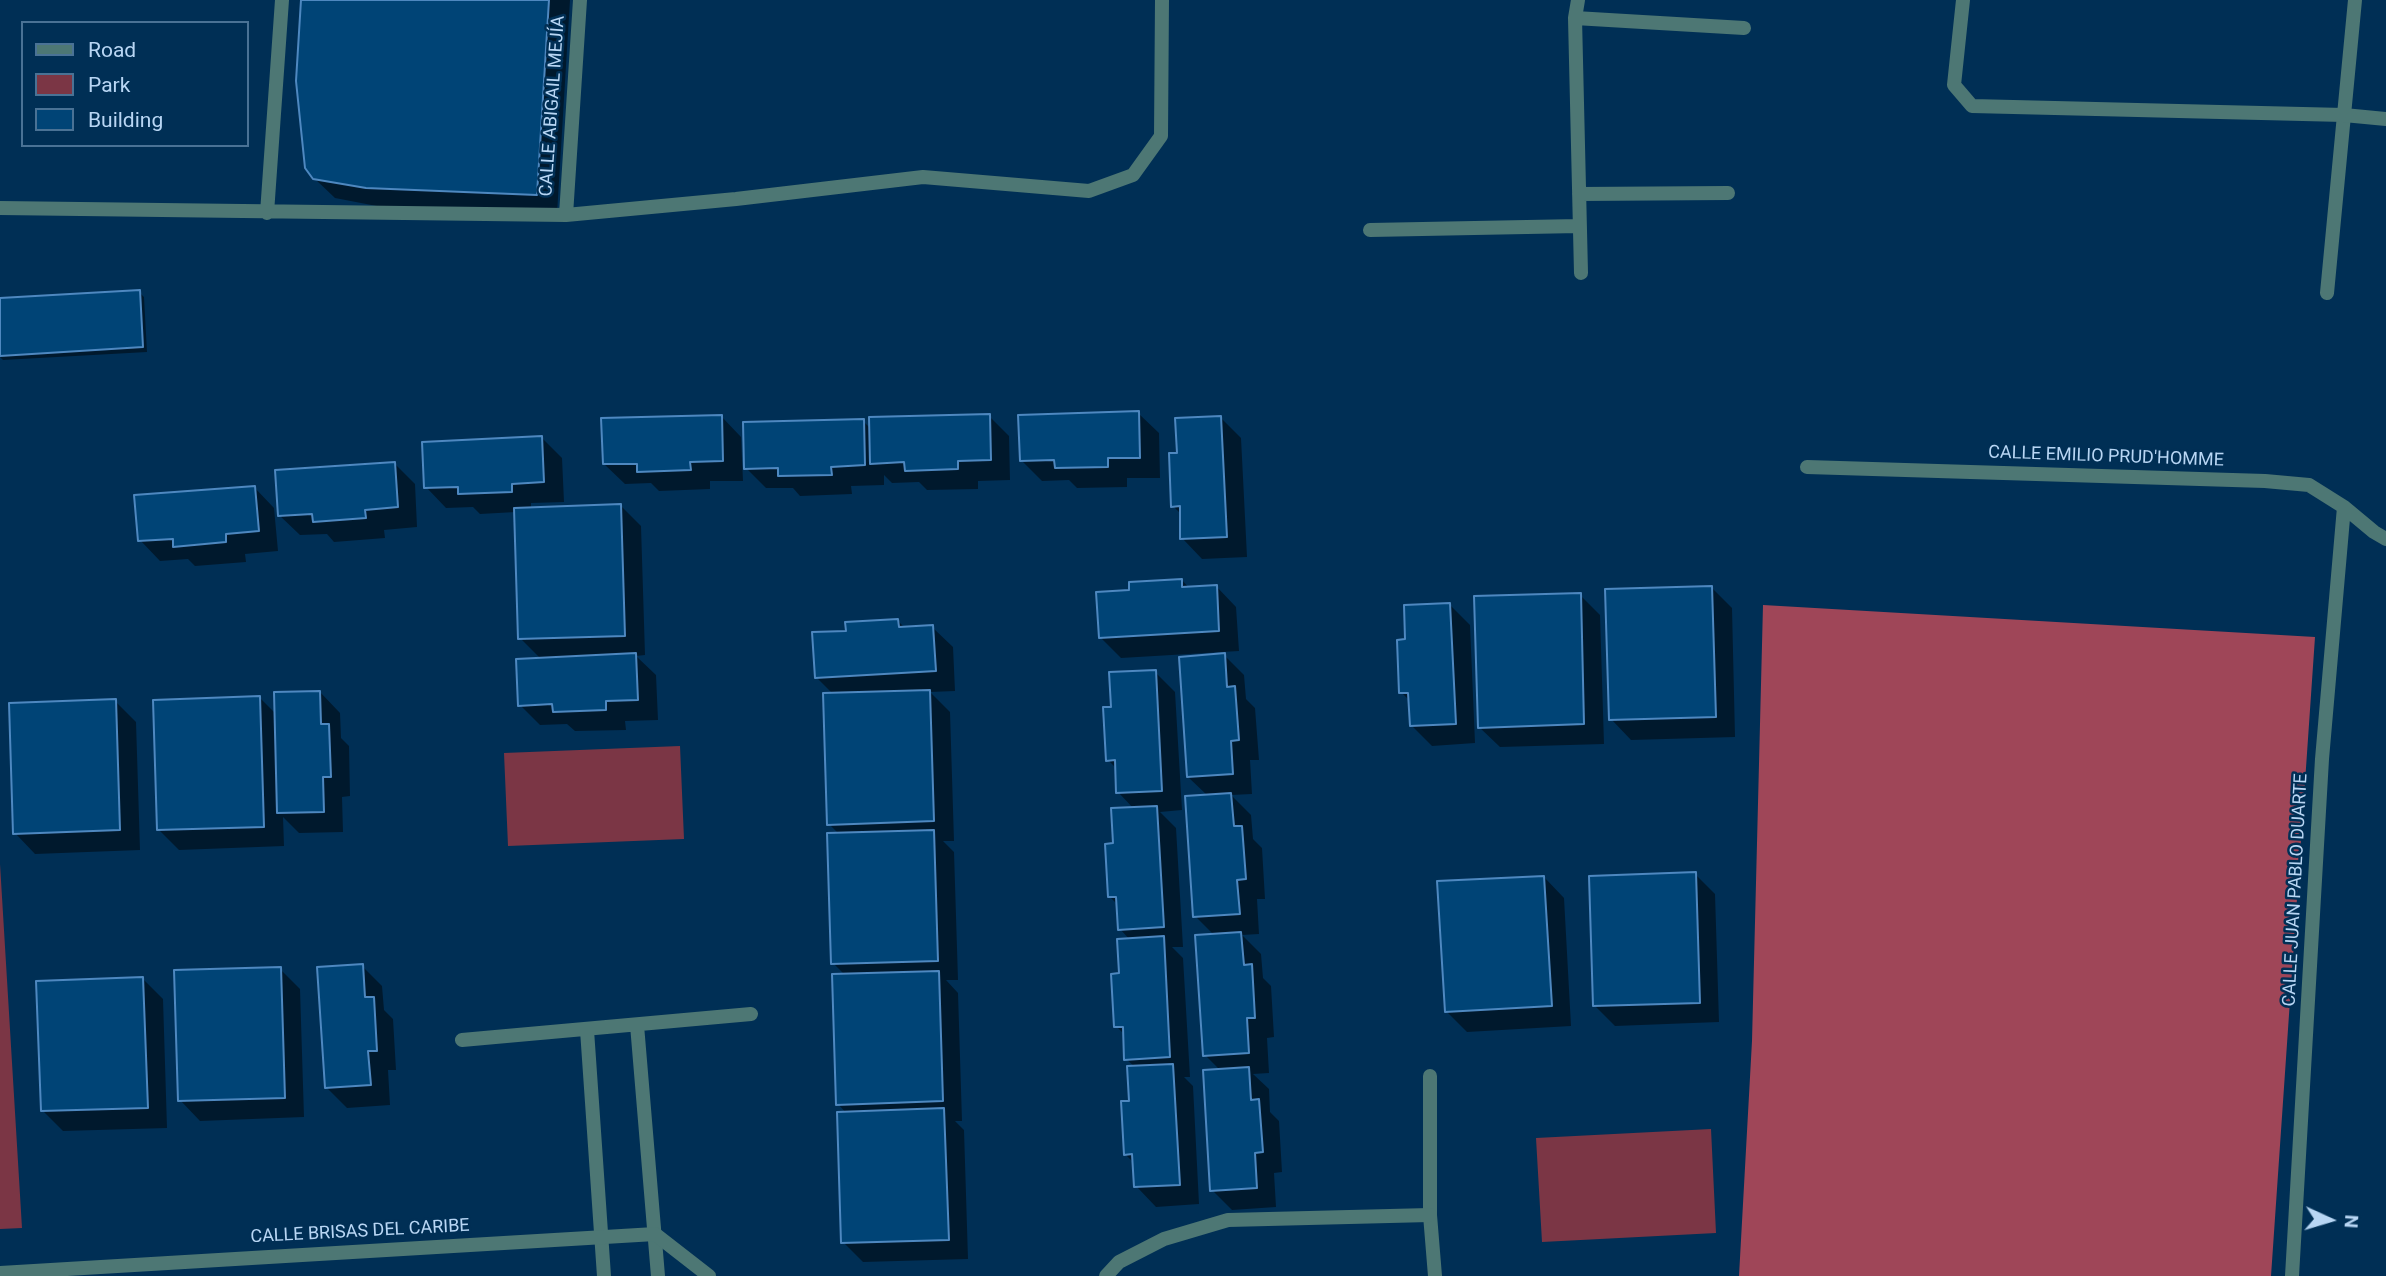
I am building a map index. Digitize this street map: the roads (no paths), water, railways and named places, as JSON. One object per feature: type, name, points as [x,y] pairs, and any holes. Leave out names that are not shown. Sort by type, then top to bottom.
[{"type":"street","points":[[267,213],[282,0]]},
{"type":"street","name":"CALLE ABIGAIL MEJÍA","points":[[566,215],[580,0]]},
{"type":"street","points":[[0,208],[566,215],[923,177],[1089,191],[1133,176],[1161,136],[1162,0]]},
{"type":"street","points":[[1578,0],[1575,18],[1581,273]]},
{"type":"street","points":[[1963,0],[1954,85],[1972,106],[2344,115],[2386,119]]},
{"type":"street","points":[[2327,293],[2355,0]]},
{"type":"street","points":[[1575,18],[1744,28]]},
{"type":"street","points":[[1579,194],[1728,193]]},
{"type":"street","points":[[1370,229],[1579,226]]},
{"type":"street","name":"CALLE EMILIO PRUD'HOMME","points":[[1807,467],[2265,481],[2309,485],[2386,539]]},
{"type":"street","name":"CALLE JUAN PABLO DUARTE","points":[[2292,1276],[2322,759],[2344,508]]},
{"type":"street","points":[[461,1040],[751,1014]]},
{"type":"street","points":[[637,1025],[658,1276]]},
{"type":"street","points":[[587,1030],[604,1276]]},
{"type":"street","points":[[1430,1076],[1430,1215],[1435,1276]]},
{"type":"street","points":[[1106,1276],[1119,1262],[1164,1239],[1228,1220],[1430,1215]]},
{"type":"street","points":[[655,1234],[709,1276]]},
{"type":"street","name":"CALLE BRISAS DEL CARIBE","points":[[0,1273],[655,1234]]}]
